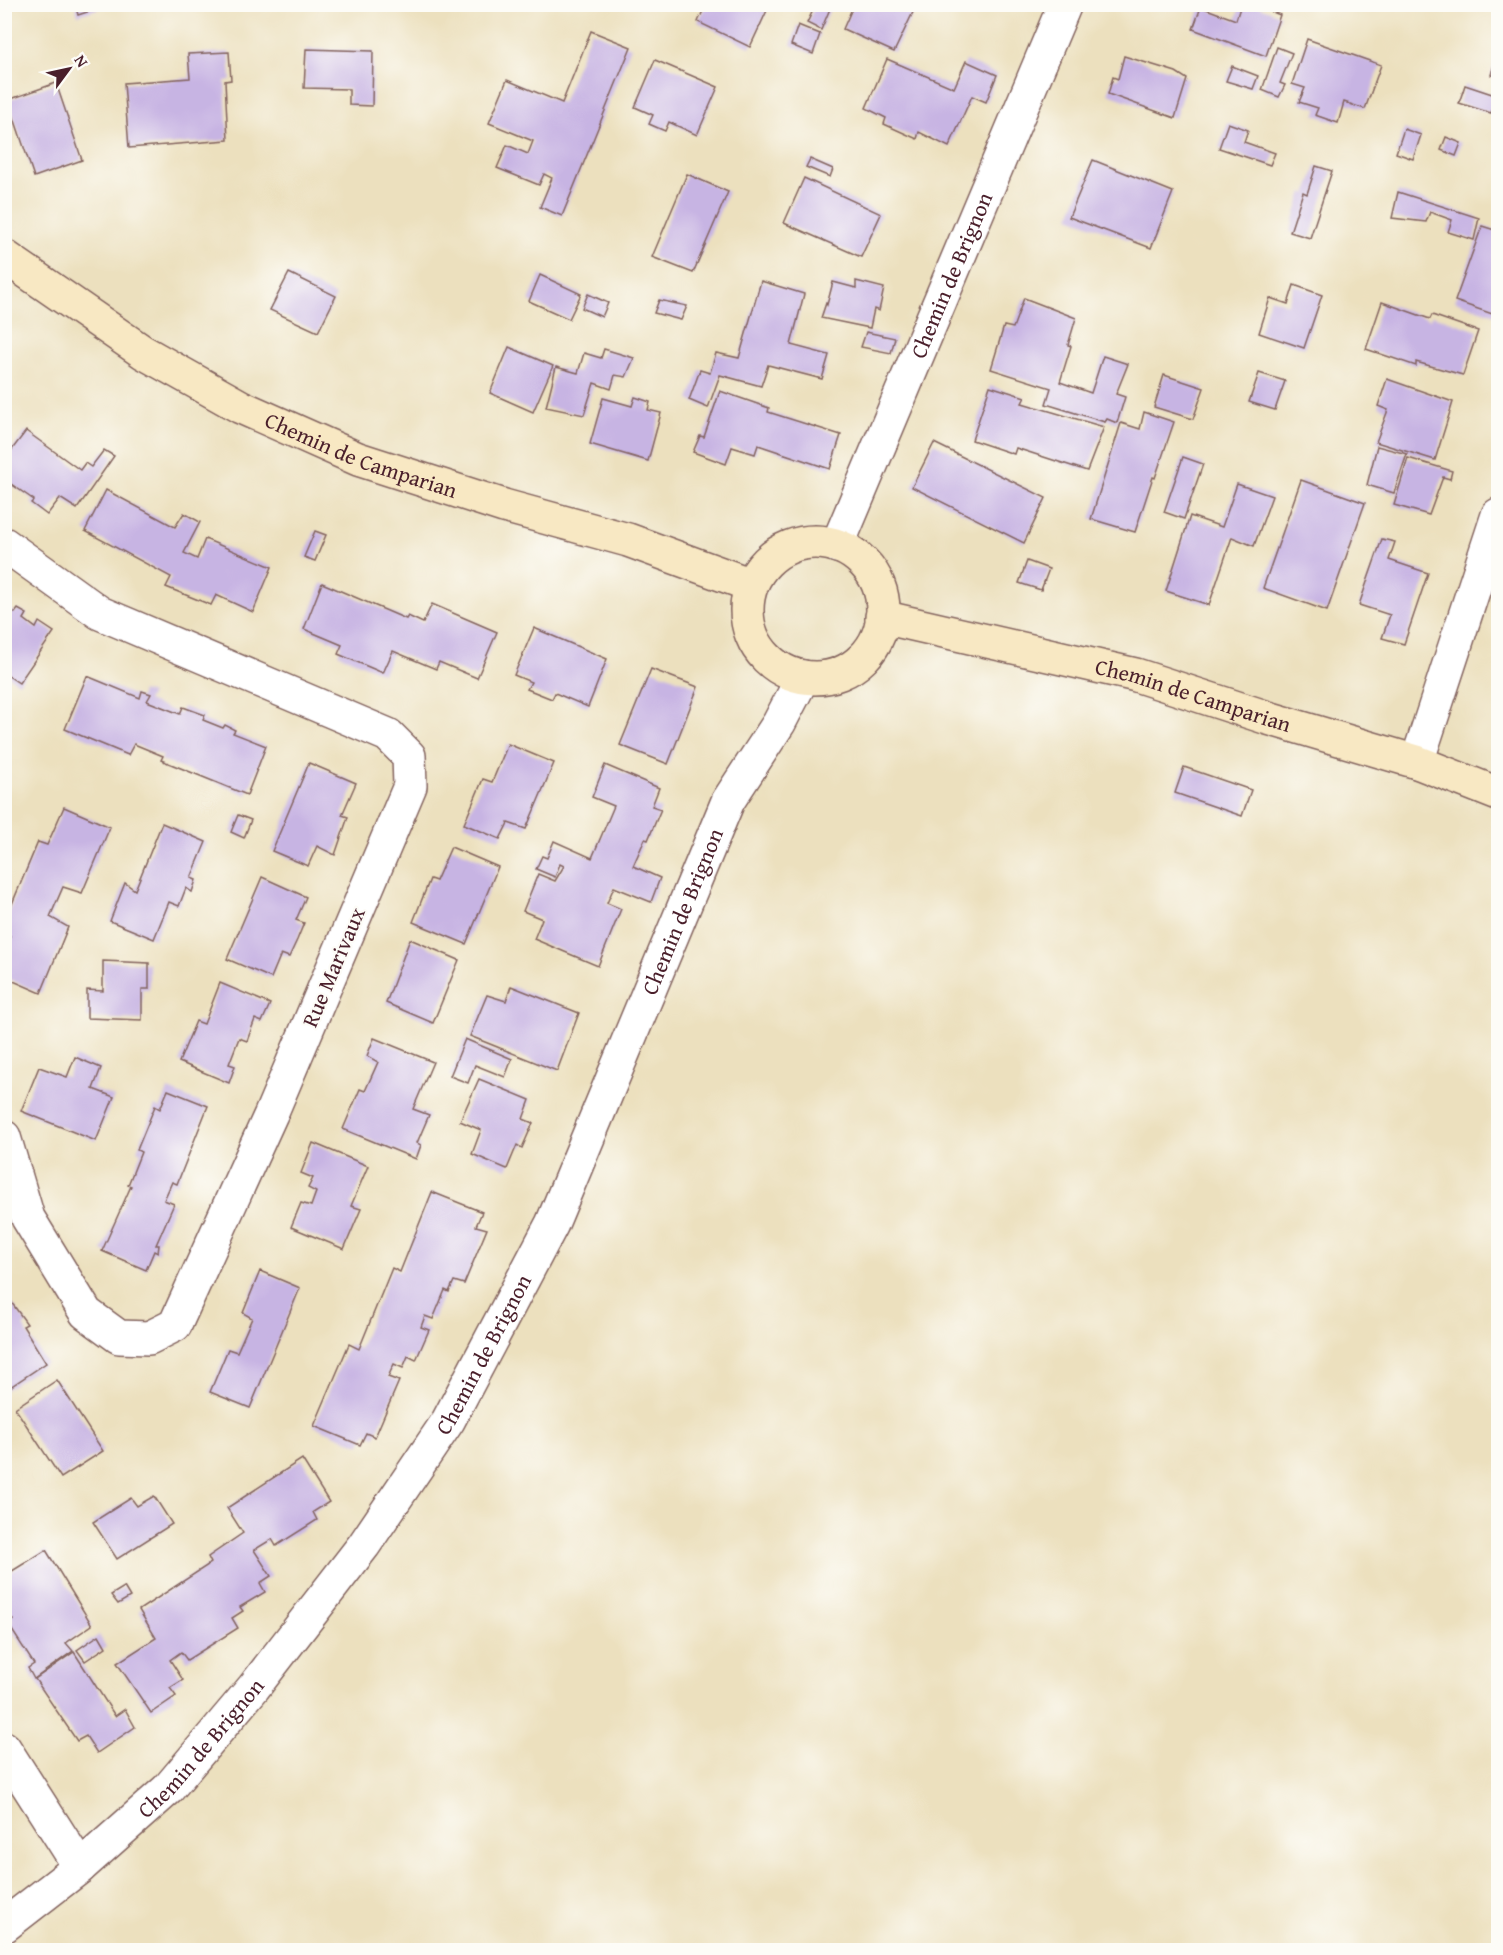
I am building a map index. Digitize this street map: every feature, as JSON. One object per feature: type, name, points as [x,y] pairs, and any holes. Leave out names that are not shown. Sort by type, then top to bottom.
[{"type":"main road","name":"Chemin de Camparian","points":[[4,256],[143,352],[241,407],[358,459],[504,506],[628,540],[751,585]]},
{"type":"main road","points":[[817,542],[837,546],[857,557],[872,573],[881,594],[882,617],[877,638],[864,657],[847,670],[825,677],[803,677],[784,670],[767,659],[755,643],[748,624],[747,604],[751,585],[762,567],[777,553],[796,544],[817,542]]},
{"type":"main road","name":"Chemin de Camparian","points":[[882,617],[1136,675],[1268,718],[1417,762],[1498,794]]},
{"type":"street","name":"Chemin de Brignon","points":[[837,546],[1065,4]]},
{"type":"street","points":[[1417,762],[1498,515]]},
{"type":"street","name":"Rue Marivaux","points":[[4,544],[100,613],[388,735],[409,756],[410,786],[271,1114],[175,1325],[149,1338],[119,1337],[86,1313],[28,1218],[4,1137]]},
{"type":"street","name":"Chemin de Brignon","points":[[4,1926],[80,1867],[168,1789],[254,1687],[364,1545],[448,1421],[552,1224],[728,801],[779,723],[803,677]]},
{"type":"street","points":[[4,1748],[80,1867]]},
{"type":"building","points":[[75,4],[109,4],[109,5],[78,15]]},
{"type":"building","points":[[706,4],[770,4],[750,47],[698,22]]},
{"type":"building","points":[[816,4],[832,4],[821,30],[807,23]]},
{"type":"building","points":[[854,4],[907,4],[915,8],[894,52],[843,29]]},
{"type":"building","points":[[1241,4],[1252,4],[1280,15],[1266,56],[1193,29],[1201,7],[1236,20]]},
{"type":"building","points":[[798,25],[820,34],[813,54],[791,45]]},
{"type":"building","points":[[591,31],[631,47],[562,216],[540,207],[552,178],[544,174],[539,185],[497,168],[507,145],[528,154],[533,141],[489,123],[507,80],[562,103]]},
{"type":"building","points":[[1307,39],[1381,65],[1365,109],[1344,102],[1338,123],[1315,115],[1318,108],[1299,102],[1305,88],[1292,84]]},
{"type":"building","points":[[1277,47],[1292,53],[1280,83],[1285,85],[1279,97],[1262,90]]},
{"type":"building","points":[[306,49],[373,51],[372,106],[349,105],[349,89],[304,88]]},
{"type":"building","points":[[229,52],[231,80],[225,81],[228,140],[129,148],[124,83],[190,78],[188,54]]},
{"type":"building","points":[[1498,52],[1498,77],[1491,75]]},
{"type":"building","points":[[1124,56],[1176,72],[1187,79],[1175,118],[1108,94],[1113,77],[1118,79]]},
{"type":"building","points":[[887,59],[954,88],[966,61],[997,75],[986,102],[972,96],[949,147],[919,132],[917,139],[884,124],[886,118],[866,108]]},
{"type":"building","points":[[655,60],[718,87],[697,135],[669,122],[665,131],[649,124],[653,115],[635,107]]},
{"type":"building","points":[[1232,66],[1258,76],[1253,89],[1226,81]]},
{"type":"building","points":[[56,83],[82,160],[34,177],[8,100]]},
{"type":"building","points":[[1465,85],[1498,96],[1491,113],[1459,103]]},
{"type":"building","points":[[1228,123],[1248,130],[1244,142],[1275,153],[1270,165],[1219,148]]},
{"type":"building","points":[[1404,129],[1421,135],[1413,159],[1396,153]]},
{"type":"building","points":[[1446,137],[1461,143],[1456,156],[1441,150]]},
{"type":"building","points":[[810,159],[833,169],[830,177],[806,167]]},
{"type":"building","points":[[1093,160],[1173,192],[1151,248],[1069,217]]},
{"type":"building","points":[[1316,166],[1332,171],[1310,238],[1290,232],[1303,192],[1307,194]]},
{"type":"building","points":[[687,174],[728,192],[693,273],[652,257]]},
{"type":"building","points":[[804,178],[881,214],[861,257],[784,223]]},
{"type":"building","points":[[1398,192],[1479,218],[1474,240],[1448,232],[1452,220],[1430,212],[1426,222],[1392,218]]},
{"type":"building","points":[[1482,226],[1498,231],[1498,316],[1455,301]]},
{"type":"building","points":[[289,273],[336,296],[318,332],[270,310]]},
{"type":"building","points":[[540,275],[581,294],[569,319],[529,301]]},
{"type":"building","points":[[761,281],[804,294],[791,345],[829,355],[822,379],[768,365],[761,386],[720,375],[708,408],[689,400],[700,370],[710,373],[716,353],[739,358]]},
{"type":"building","points":[[856,281],[884,288],[879,311],[874,309],[870,328],[821,318],[833,282],[856,288]]},
{"type":"building","points":[[1294,285],[1322,295],[1304,348],[1259,333],[1270,298],[1288,304]]},
{"type":"building","points":[[588,294],[608,303],[602,317],[582,308]]},
{"type":"building","points":[[1024,298],[1076,318],[1068,345],[1071,346],[1060,382],[1091,393],[1103,356],[1128,364],[1116,394],[1125,397],[1117,423],[1107,419],[1105,422],[1046,404],[1051,388],[991,369],[1004,326],[1013,328]]},
{"type":"building","points":[[659,300],[687,306],[681,320],[654,313]]},
{"type":"building","points":[[1382,302],[1430,319],[1432,315],[1478,331],[1463,375],[1416,362],[1416,366],[1366,349]]},
{"type":"building","points":[[866,332],[895,338],[891,353],[861,347]]},
{"type":"building","points":[[509,347],[553,366],[533,412],[490,393]]},
{"type":"building","points":[[604,349],[634,358],[626,377],[615,375],[611,389],[594,383],[584,415],[546,407],[556,367],[578,373],[584,353],[601,358]]},
{"type":"building","points":[[1259,373],[1285,381],[1275,410],[1249,402]]},
{"type":"building","points":[[1164,375],[1204,388],[1193,419],[1154,407]]},
{"type":"building","points":[[1387,379],[1453,402],[1435,460],[1376,442],[1388,410],[1378,406]]},
{"type":"building","points":[[990,386],[1025,397],[1022,403],[1104,427],[1087,471],[1016,448],[1014,454],[972,440]]},
{"type":"building","points":[[720,391],[769,408],[768,412],[841,435],[830,469],[758,445],[755,454],[732,447],[726,464],[693,452],[700,436],[704,437]]},
{"type":"building","points":[[635,397],[650,402],[648,410],[661,413],[648,461],[590,444],[603,398],[632,406]]},
{"type":"building","points":[[1144,412],[1174,422],[1135,532],[1091,519],[1121,423],[1140,429]]},
{"type":"building","points":[[26,431],[80,470],[85,463],[91,467],[104,450],[114,456],[77,509],[60,498],[47,515],[31,503],[34,500],[4,479],[4,460]]},
{"type":"building","points":[[934,443],[1046,498],[1024,543],[912,487]]},
{"type":"building","points":[[1377,446],[1407,454],[1394,493],[1367,485]]},
{"type":"building","points":[[1183,457],[1203,464],[1184,519],[1164,512]]},
{"type":"building","points":[[1408,458],[1452,471],[1450,479],[1443,477],[1429,515],[1394,505]]},
{"type":"building","points":[[1301,480],[1365,503],[1327,611],[1263,588]]},
{"type":"building","points":[[1237,484],[1272,496],[1254,546],[1232,537],[1209,605],[1166,591],[1190,516],[1222,527]]},
{"type":"building","points":[[106,490],[175,527],[184,513],[200,522],[184,553],[197,559],[205,539],[272,567],[253,612],[216,595],[211,605],[166,587],[171,577],[85,531]]},
{"type":"building","points":[[315,531],[326,535],[315,561],[304,557]]},
{"type":"building","points":[[1382,539],[1395,542],[1389,560],[1428,573],[1404,644],[1382,638],[1390,615],[1359,605]]},
{"type":"building","points":[[1027,561],[1049,569],[1041,590],[1019,583]]},
{"type":"building","points":[[322,583],[406,619],[408,616],[423,623],[432,604],[497,632],[477,678],[439,662],[436,669],[393,651],[383,673],[338,654],[342,645],[304,629]]},
{"type":"building","points":[[4,606],[15,613],[18,609],[27,614],[24,619],[36,628],[39,622],[54,632],[19,683],[4,673]]},
{"type":"building","points":[[534,628],[607,659],[588,707],[555,693],[552,699],[527,689],[531,682],[514,675]]},
{"type":"building","points":[[651,669],[698,687],[668,764],[620,745]]},
{"type":"building","points":[[87,676],[140,698],[142,691],[151,694],[147,701],[180,714],[183,707],[205,715],[203,720],[223,728],[225,725],[235,730],[233,733],[266,746],[247,795],[161,760],[163,756],[134,744],[128,755],[65,729]]},
{"type":"building","points":[[508,744],[554,763],[526,829],[508,823],[500,839],[464,824],[483,779],[492,782]]},
{"type":"building","points":[[309,763],[356,783],[342,815],[348,817],[335,855],[317,846],[308,866],[272,851]]},
{"type":"building","points":[[605,765],[659,788],[652,806],[661,809],[648,840],[645,839],[633,866],[660,878],[651,902],[614,887],[607,903],[621,909],[598,966],[534,939],[542,919],[523,911],[538,874],[555,881],[564,866],[560,864],[555,877],[536,869],[542,856],[547,858],[554,841],[592,858],[614,806],[592,797]]},
{"type":"building","points":[[1184,767],[1251,790],[1242,816],[1175,793]]},
{"type":"building","points":[[64,807],[110,827],[82,893],[63,887],[50,917],[68,927],[41,993],[4,977],[4,949],[10,936],[4,934],[4,923],[38,842],[47,845]]},
{"type":"building","points":[[238,815],[251,820],[244,838],[231,832]]},
{"type":"building","points":[[162,823],[206,842],[191,878],[196,880],[192,892],[186,888],[179,906],[169,902],[154,939],[110,921],[125,883],[135,890]]},
{"type":"building","points":[[451,847],[498,867],[466,944],[413,922],[430,879],[436,881]]},
{"type":"building","points":[[262,877],[306,897],[296,920],[304,923],[297,940],[289,957],[281,954],[271,978],[227,959]]},
{"type":"building","points":[[410,939],[459,960],[433,1023],[386,1003]]},
{"type":"building","points":[[103,961],[149,963],[149,989],[142,989],[142,1020],[87,1018],[87,990],[103,991]]},
{"type":"building","points":[[220,983],[270,1004],[262,1022],[255,1019],[247,1041],[239,1038],[229,1064],[235,1066],[229,1083],[179,1062],[196,1021],[204,1024]]},
{"type":"building","points":[[511,986],[579,1013],[557,1071],[470,1036],[487,995],[506,1001]]},
{"type":"building","points":[[374,1038],[433,1062],[413,1109],[429,1115],[417,1143],[421,1145],[416,1159],[343,1129],[360,1089],[365,1091],[378,1062],[367,1056]]},
{"type":"building","points":[[465,1039],[512,1059],[505,1077],[475,1065],[468,1083],[450,1076]]},
{"type":"building","points":[[75,1057],[101,1068],[93,1089],[114,1097],[96,1141],[21,1111],[39,1067],[67,1077]]},
{"type":"building","points":[[479,1079],[530,1100],[523,1119],[533,1123],[522,1148],[517,1145],[507,1169],[472,1154],[481,1130],[460,1121]]},
{"type":"building","points":[[168,1090],[208,1106],[177,1184],[172,1182],[164,1200],[174,1204],[156,1245],[159,1245],[158,1253],[154,1251],[146,1270],[102,1251],[131,1186],[128,1185],[141,1152],[137,1150],[155,1106],[160,1109]]},
{"type":"building","points":[[313,1143],[368,1166],[351,1206],[361,1209],[344,1249],[291,1227],[301,1203],[311,1206],[316,1192],[308,1188],[313,1178],[301,1173]]},
{"type":"building","points":[[432,1192],[482,1212],[476,1226],[487,1229],[464,1284],[454,1281],[449,1292],[445,1290],[433,1319],[425,1316],[421,1327],[429,1330],[416,1360],[408,1356],[403,1368],[394,1364],[388,1377],[399,1381],[375,1437],[366,1433],[360,1445],[314,1426],[349,1344],[359,1349],[392,1268],[400,1272]]},
{"type":"building","points":[[260,1271],[300,1288],[250,1408],[210,1392],[228,1349],[237,1352],[252,1318],[243,1313]]},
{"type":"building","points":[[4,1292],[27,1324],[23,1326],[46,1363],[4,1391]]},
{"type":"building","points":[[57,1380],[103,1451],[61,1478],[15,1408]]},
{"type":"building","points":[[302,1459],[329,1502],[313,1512],[317,1520],[276,1546],[272,1539],[254,1550],[271,1576],[260,1583],[265,1592],[240,1607],[243,1611],[232,1618],[238,1628],[187,1660],[181,1652],[170,1660],[183,1680],[170,1688],[176,1696],[151,1713],[117,1663],[156,1638],[139,1610],[211,1563],[208,1557],[243,1533],[227,1508]]},
{"type":"building","points":[[154,1496],[172,1524],[117,1559],[93,1522],[131,1498],[137,1506]]},
{"type":"building","points":[[46,1550],[92,1625],[66,1643],[73,1651],[34,1679],[28,1668],[34,1664],[8,1624],[13,1620],[4,1607],[4,1576]]},
{"type":"building","points":[[124,1587],[130,1597],[118,1604],[111,1595]]},
{"type":"building","points":[[99,1635],[106,1647],[85,1661],[77,1650]]},
{"type":"building","points":[[74,1652],[115,1716],[125,1709],[135,1727],[97,1753],[86,1736],[77,1741],[35,1679]]}]
